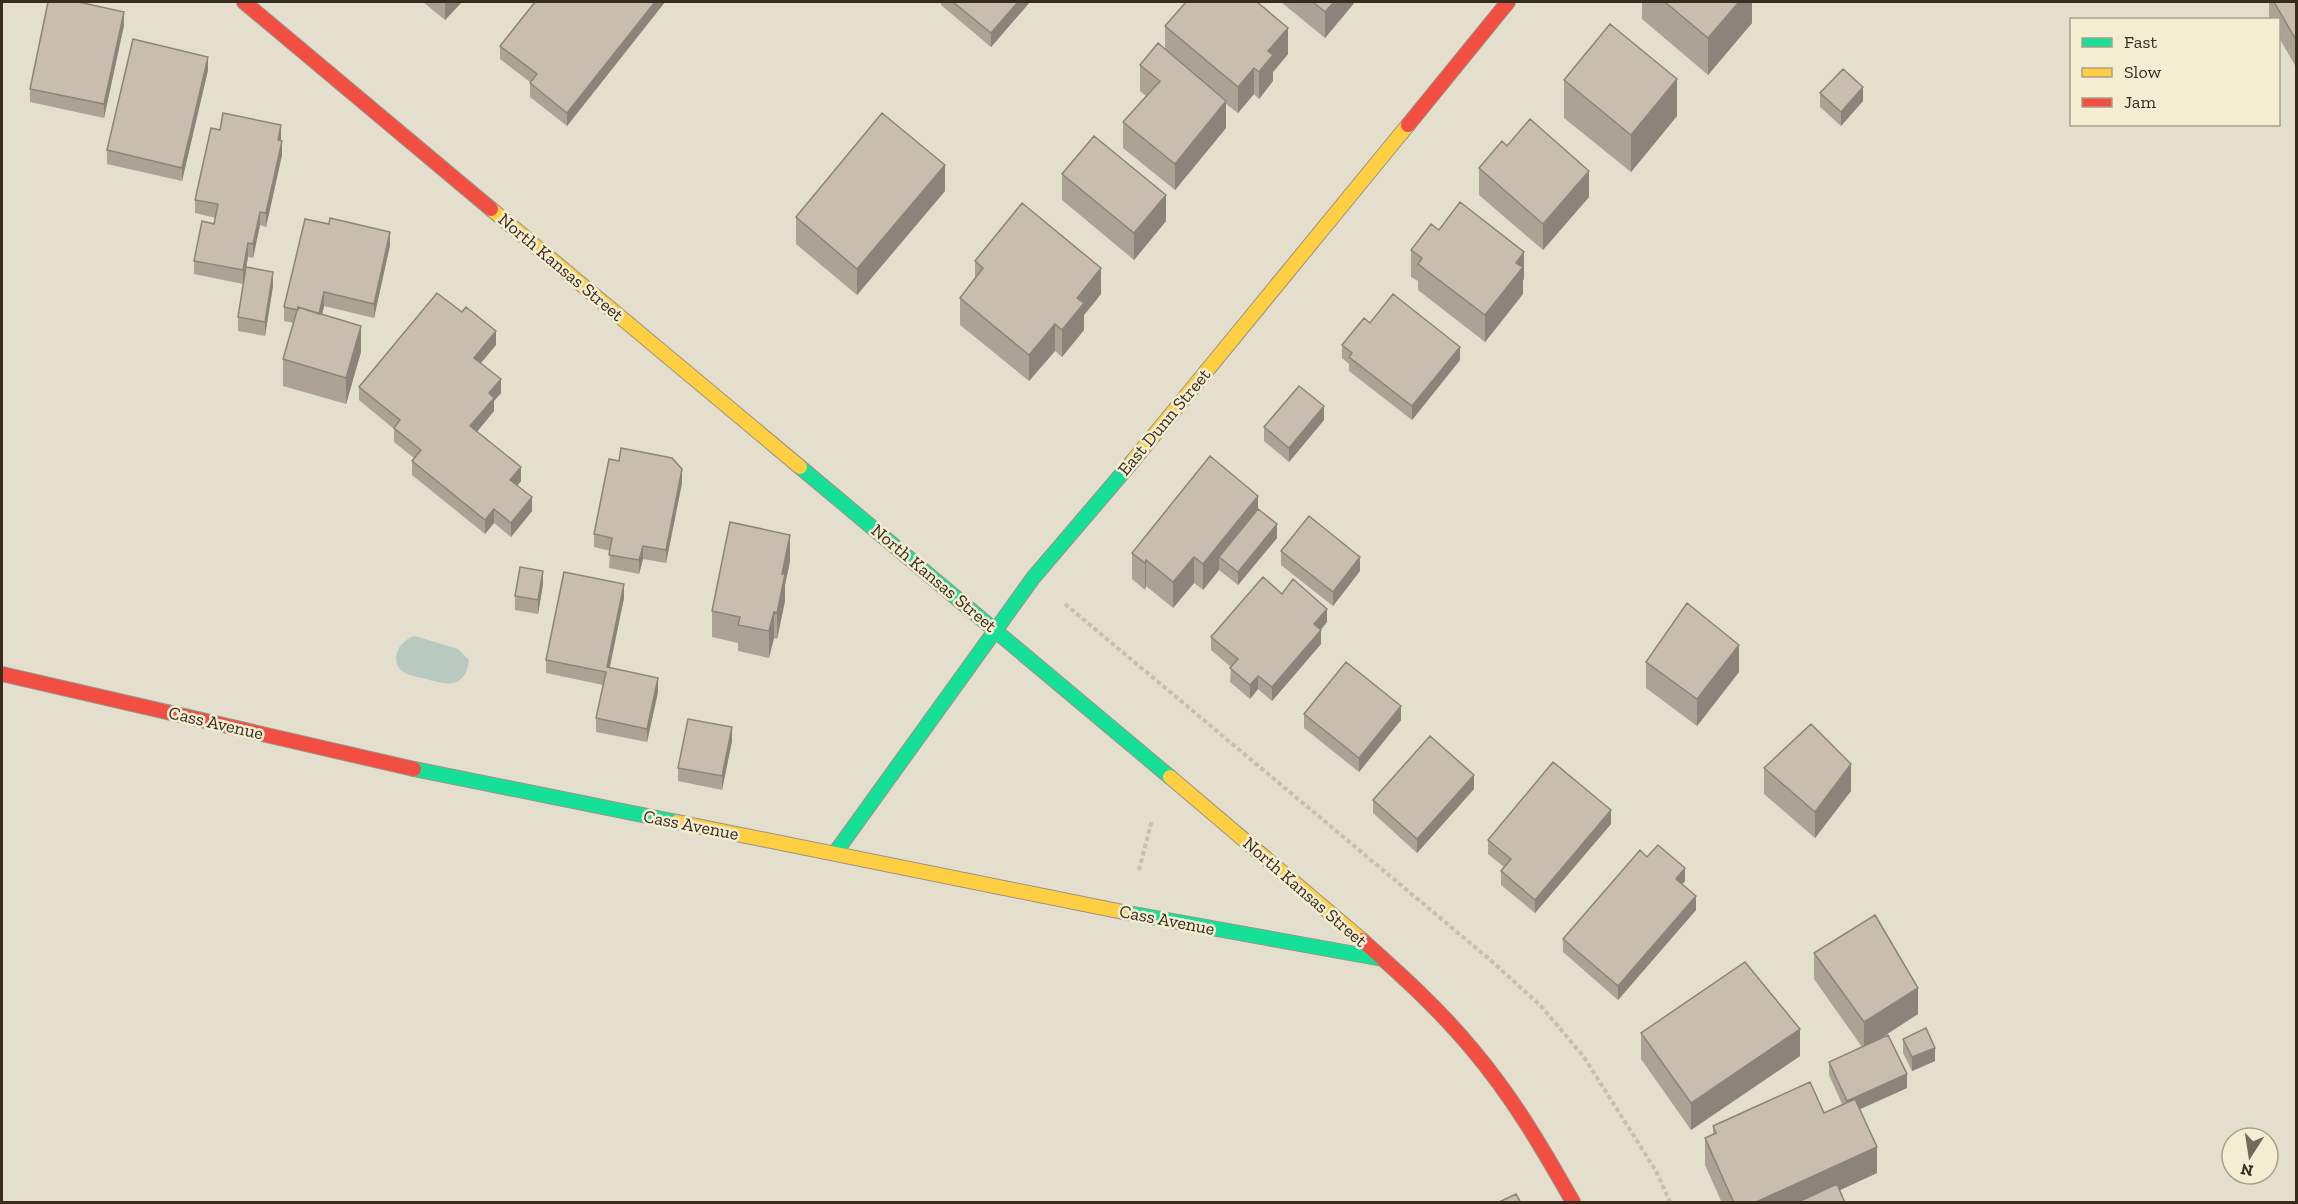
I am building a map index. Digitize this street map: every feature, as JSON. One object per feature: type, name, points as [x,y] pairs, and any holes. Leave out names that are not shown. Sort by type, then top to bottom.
[{"type":"street","name":"North Kansas Street","points":[[244,2],[1339,919],[1425,997],[1490,1071],[1550,1160],[1573,1203]]},
{"type":"street","name":"East Dunn Street","points":[[835,853],[1033,578],[1144,447],[1508,2]]},
{"type":"street","name":"Cass Avenue","points":[[2,674],[419,770],[1128,913],[1383,959]]},
{"type":"path","points":[[1033,578],[1488,958],[1541,1006],[1584,1056],[1656,1171],[1670,1203]]},
{"type":"path","points":[[1128,913],[1165,772]]},
{"type":"shaded area","points":[[415,636],[458,649],[469,660],[464,676],[454,683],[448,683],[403,672],[396,662],[396,656],[405,641]]},
{"type":"building","points":[[48,2],[79,2],[124,12],[104,104],[30,89]]},
{"type":"building","points":[[535,2],[655,2],[567,113],[530,83],[537,74],[500,46]]},
{"type":"building","points":[[953,2],[1018,2],[991,33]]},
{"type":"building","points":[[1186,2],[1257,2],[1288,28],[1268,51],[1273,55],[1259,72],[1254,68],[1238,87],[1165,26]]},
{"type":"building","points":[[1313,2],[1334,2],[1325,12]]},
{"type":"building","points":[[1665,2],[1739,2],[1708,38]]},
{"type":"building","points":[[2274,2],[2296,2],[2296,40]]},
{"type":"building","points":[[1610,24],[1677,79],[1631,135],[1564,80]]},
{"type":"building","points":[[133,39],[208,57],[182,168],[107,150]]},
{"type":"building","points":[[1158,43],[1226,101],[1175,164],[1123,122],[1160,81],[1140,65]]},
{"type":"building","points":[[1843,69],[1863,87],[1841,112],[1820,93]]},
{"type":"building","points":[[223,113],[281,125],[278,140],[282,141],[266,213],[260,212],[253,244],[248,243],[243,270],[194,261],[202,221],[214,224],[218,204],[195,200],[211,128],[220,130]]},
{"type":"building","points":[[882,113],[945,165],[857,269],[796,217]]},
{"type":"building","points":[[1530,119],[1589,171],[1543,224],[1479,168],[1502,141],[1507,146]]},
{"type":"building","points":[[1094,136],[1166,195],[1134,233],[1062,174]]},
{"type":"building","points":[[1460,202],[1524,252],[1516,263],[1523,267],[1485,315],[1418,264],[1422,258],[1411,250],[1431,224],[1439,230]]},
{"type":"building","points":[[1022,203],[1101,268],[1077,298],[1084,303],[1062,330],[1055,324],[1029,355],[960,298],[983,268],[975,261]]},
{"type":"building","points":[[330,218],[390,232],[374,304],[324,292],[319,314],[298,307],[298,310],[284,307],[305,219],[329,224]]},
{"type":"building","points":[[246,267],[273,272],[265,322],[238,317]]},
{"type":"building","points":[[437,293],[462,312],[466,307],[496,331],[474,358],[501,379],[489,393],[494,398],[470,426],[521,467],[510,480],[532,497],[511,523],[494,509],[485,520],[412,461],[421,450],[394,428],[400,420],[359,387]]},
{"type":"building","points":[[1393,294],[1460,347],[1412,406],[1349,357],[1352,353],[1342,345],[1364,318],[1370,323]]},
{"type":"building","points":[[298,307],[361,326],[346,378],[283,359]]},
{"type":"building","points":[[1299,386],[1324,406],[1289,448],[1264,427]]},
{"type":"building","points":[[621,448],[672,458],[682,469],[666,550],[643,546],[639,560],[609,555],[612,538],[594,534],[609,459],[619,461]]},
{"type":"building","points":[[1210,456],[1258,496],[1203,564],[1194,557],[1173,582],[1146,560],[1145,563],[1132,553]]},
{"type":"building","points":[[1258,509],[1277,524],[1238,572],[1219,557]]},
{"type":"building","points":[[1309,516],[1360,557],[1333,592],[1281,551]]},
{"type":"building","points":[[730,522],[790,535],[777,613],[774,612],[769,631],[738,625],[740,617],[712,611]]},
{"type":"building","points":[[520,567],[543,571],[538,600],[515,596]]},
{"type":"building","points":[[564,572],[624,584],[607,667],[658,678],[647,729],[596,718],[606,672],[546,660]]},
{"type":"building","points":[[1263,577],[1282,594],[1293,579],[1327,609],[1314,624],[1321,630],[1272,687],[1258,676],[1250,685],[1230,668],[1238,659],[1211,637]]},
{"type":"building","points":[[1687,603],[1739,645],[1697,699],[1646,662]]},
{"type":"building","points":[[1346,662],[1401,706],[1359,758],[1304,714]]},
{"type":"building","points":[[688,719],[732,727],[722,776],[678,768]]},
{"type":"building","points":[[1811,724],[1851,764],[1815,812],[1764,768]]},
{"type":"building","points":[[1430,736],[1474,775],[1417,839],[1373,800]]},
{"type":"building","points":[[1553,762],[1611,810],[1535,900],[1501,871],[1511,859],[1488,840]]},
{"type":"building","points":[[1658,845],[1685,868],[1676,879],[1696,896],[1618,986],[1563,939],[1640,850],[1647,857]]},
{"type":"building","points":[[1875,915],[1918,988],[1864,1022],[1814,953]]},
{"type":"building","points":[[1745,962],[1800,1029],[1691,1103],[1641,1033]]},
{"type":"building","points":[[1926,1028],[1935,1048],[1912,1057],[1903,1039]]},
{"type":"building","points":[[1888,1035],[1907,1074],[1847,1101],[1829,1062]]},
{"type":"building","points":[[1810,1082],[1824,1113],[1855,1099],[1877,1147],[1754,1203],[1734,1203],[1705,1138],[1716,1133],[1713,1126]]},
{"type":"building","points":[[1837,1184],[1845,1203],[1796,1203]]},
{"type":"building","points":[[1516,1194],[1521,1203],[1497,1203]]},
{"type":"traffic: fast","points":[[835,853],[1033,578],[1132,462]]},
{"type":"traffic: fast","points":[[800,467],[1170,777]]},
{"type":"traffic: fast","points":[[414,769],[677,822]]},
{"type":"traffic: fast","points":[[1128,913],[1383,959]]},
{"type":"traffic: slow","points":[[1132,462],[1408,125]]},
{"type":"traffic: slow","points":[[491,209],[800,467]]},
{"type":"traffic: slow","points":[[1170,777],[1362,940]]},
{"type":"traffic: slow","points":[[677,822],[1128,913]]},
{"type":"traffic: jam","points":[[244,2],[491,209]]},
{"type":"traffic: jam","points":[[1408,125],[1508,2]]},
{"type":"traffic: jam","points":[[2,674],[414,769]]},
{"type":"traffic: jam","points":[[1362,940],[1433,1006],[1487,1067],[1526,1123],[1573,1202]]}]
